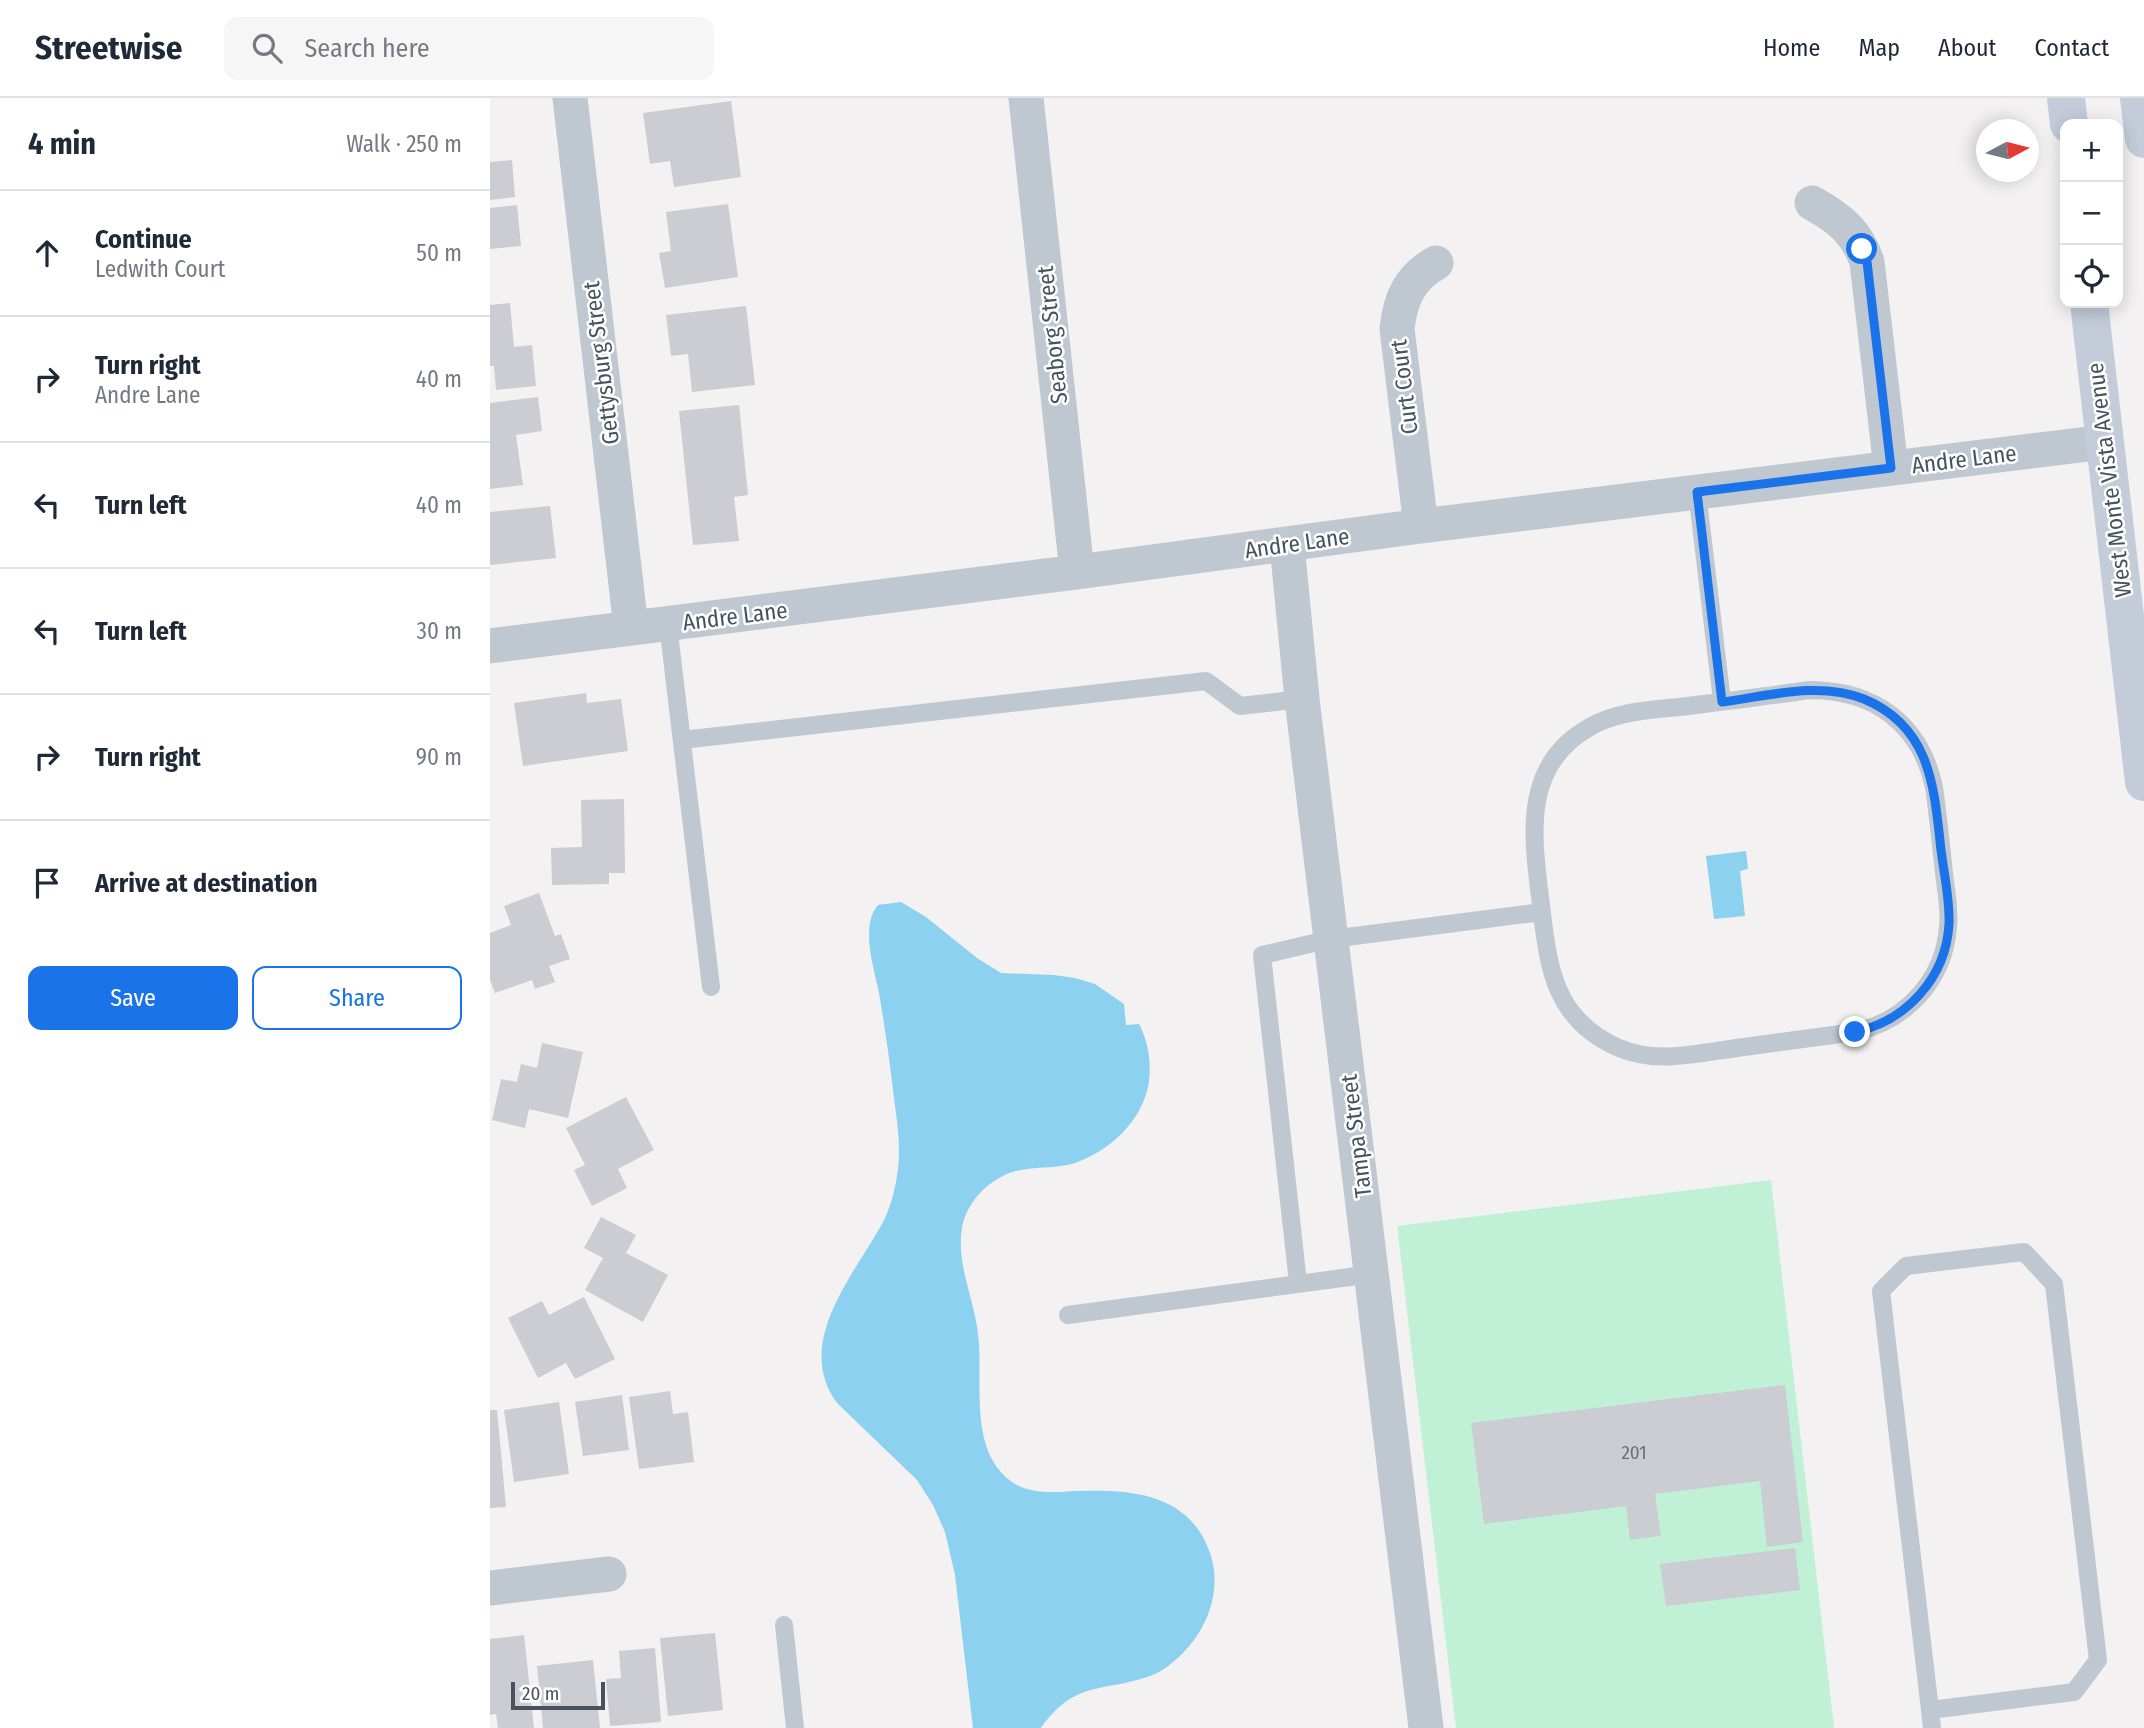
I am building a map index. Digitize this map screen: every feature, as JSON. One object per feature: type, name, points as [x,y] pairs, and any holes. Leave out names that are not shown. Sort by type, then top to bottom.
[{"type":"main road","points":[[2066,98],[2068,119]]},
{"type":"main road","points":[[2139,98],[2144,139]]},
{"type":"main road","name":"West Monte Vista Avenue","points":[[2090,308],[2144,782]]},
{"type":"street","name":"Gettysburg Street","points":[[570,98],[631,628]]},
{"type":"street","name":"Seaborg Street","points":[[1026,98],[1077,572]]},
{"type":"street","points":[[1812,203],[1847,226],[1856,236],[1867,262],[1891,468]]},
{"type":"street","name":"Curt Court","points":[[1421,526],[1397,329],[1402,300],[1408,287],[1426,269],[1436,264]]},
{"type":"street","name":"Andre Lane","points":[[490,646],[1421,526],[2105,442]]},
{"type":"street","name":"Tampa Street","points":[[1287,545],[1331,939],[1426,1728]]},
{"type":"street","points":[[490,1588],[609,1574]]},
{"type":"lane","points":[[1697,492],[1722,702]]},
{"type":"lane","points":[[668,624],[711,987]]},
{"type":"lane","points":[[682,740],[1206,681],[1240,706],[1303,699]]},
{"type":"lane","points":[[1809,690],[1842,692],[1872,703],[1891,714],[1913,737],[1929,767],[1934,787],[1949,912],[1942,958],[1920,996],[1906,1009],[1889,1020],[1864,1030],[1678,1056],[1641,1055],[1616,1047],[1597,1036],[1569,1007],[1550,971],[1542,912],[1534,842],[1534,815],[1542,780],[1558,754],[1581,733],[1613,717],[1809,690]]},
{"type":"lane","points":[[1298,1283],[1262,955],[1331,939],[1542,912]]},
{"type":"lane","points":[[2024,1252],[2054,1284],[2098,1660],[2074,1692],[1931,1719],[1881,1291],[1906,1266],[2024,1252]]},
{"type":"lane","points":[[1068,1315],[1372,1274]]},
{"type":"lane","points":[[785,1625],[796,1728]]},
{"type":"green space","points":[[1771,1180],[1834,1728],[1456,1728],[1397,1226]]},
{"type":"water","points":[[1746,851],[1748,869],[1740,871],[1745,916],[1714,919],[1706,856]]},
{"type":"water","points":[[901,902],[926,917],[977,958],[1001,973],[1054,975],[1095,984],[1124,1004],[1126,1025],[1139,1024],[1149,1055],[1149,1079],[1144,1100],[1121,1134],[1100,1151],[1075,1163],[1024,1169],[1007,1174],[989,1184],[969,1208],[962,1227],[963,1268],[978,1334],[980,1414],[989,1452],[998,1468],[1012,1482],[1035,1491],[1118,1491],[1157,1499],[1174,1507],[1189,1519],[1202,1535],[1213,1566],[1213,1596],[1207,1616],[1194,1640],[1177,1659],[1150,1676],[1078,1694],[1054,1712],[1041,1728],[973,1728],[955,1575],[945,1532],[933,1505],[917,1480],[837,1403],[825,1380],[822,1357],[832,1310],[885,1217],[893,1197],[897,1175],[897,1124],[879,993],[871,957],[869,927],[878,905]]},
{"type":"building","points":[[731,101],[741,177],[674,187],[670,161],[650,164],[643,113]]},
{"type":"building","points":[[512,160],[515,197],[490,200],[490,162]]},
{"type":"building","points":[[728,204],[738,277],[665,288],[659,253],[671,251],[666,212]]},
{"type":"building","points":[[517,205],[521,246],[490,249],[490,208]]},
{"type":"building","points":[[510,303],[514,347],[532,345],[536,386],[496,390],[494,366],[490,366],[490,305]]},
{"type":"building","points":[[746,306],[755,385],[692,392],[688,354],[671,356],[666,315]]},
{"type":"building","points":[[538,397],[542,431],[516,435],[523,485],[490,489],[490,403]]},
{"type":"building","points":[[739,405],[748,495],[734,497],[739,541],[693,545],[679,411]]},
{"type":"building","points":[[550,506],[556,558],[490,565],[490,512]]},
{"type":"building","points":[[586,693],[587,703],[621,699],[628,751],[523,766],[514,703]]},
{"type":"building","points":[[624,799],[625,873],[609,873],[609,884],[552,885],[551,848],[582,847],[581,800]]},
{"type":"building","points":[[539,893],[555,936],[561,934],[570,959],[549,966],[555,982],[535,989],[532,980],[495,993],[490,980],[490,933],[511,925],[504,906]]},
{"type":"building","points":[[542,1043],[583,1052],[568,1118],[529,1109],[525,1128],[492,1120],[501,1079],[517,1082],[521,1064],[537,1068]]},
{"type":"building","points":[[626,1097],[654,1150],[618,1169],[627,1188],[592,1206],[574,1170],[585,1165],[566,1128]]},
{"type":"building","points":[[601,1217],[636,1235],[626,1253],[668,1275],[643,1322],[585,1290],[603,1258],[584,1248]]},
{"type":"building","points":[[584,1297],[615,1359],[575,1379],[566,1363],[538,1378],[508,1318],[542,1301],[549,1315]]},
{"type":"building","points":[[1785,1385],[1803,1542],[1767,1547],[1760,1481],[1655,1494],[1661,1536],[1630,1540],[1626,1506],[1484,1524],[1471,1423]]},
{"type":"building","points":[[670,1391],[673,1414],[688,1412],[694,1462],[639,1469],[629,1397]]},
{"type":"building","points":[[622,1395],[629,1450],[583,1456],[575,1402]]},
{"type":"building","points":[[559,1402],[569,1474],[514,1482],[504,1410]]},
{"type":"building","points":[[490,1410],[497,1410],[506,1507],[490,1508]]},
{"type":"building","points":[[1795,1548],[1800,1590],[1666,1606],[1660,1564]]},
{"type":"building","points":[[715,1633],[723,1710],[668,1716],[660,1638]]},
{"type":"building","points":[[524,1635],[534,1728],[498,1728],[496,1714],[490,1715],[490,1639]]},
{"type":"building","points":[[655,1648],[661,1722],[610,1726],[606,1679],[621,1678],[619,1651]]},
{"type":"building","points":[[593,1660],[600,1728],[543,1728],[537,1666]]},
{"type":"route","points":[[1855,1032],[1889,1020],[1906,1009],[1925,989],[1945,949],[1949,912],[1932,776],[1913,737],[1899,720],[1863,699],[1831,690],[1809,690],[1722,702],[1697,492],[1891,468],[1867,262],[1862,249]]}]
